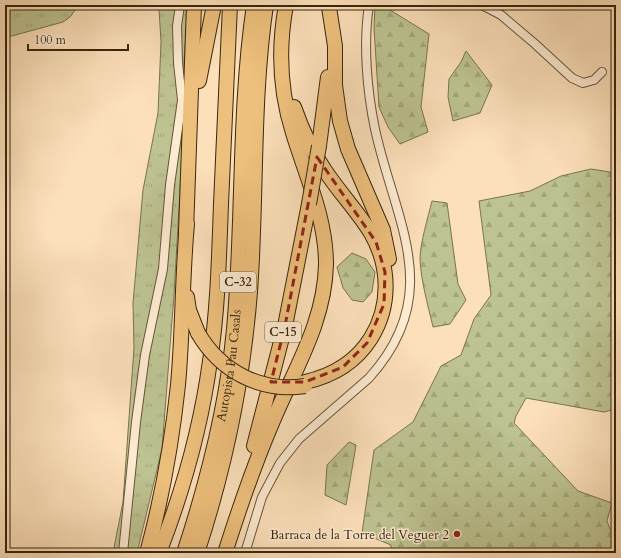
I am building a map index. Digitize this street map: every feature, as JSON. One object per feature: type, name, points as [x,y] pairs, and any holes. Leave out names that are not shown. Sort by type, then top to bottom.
[{"type":"highway","points":[[194,5],[186,275],[189,310],[200,332],[219,354],[238,369],[259,379],[277,383],[305,384],[324,382],[345,371],[364,355],[371,346],[382,326],[389,304],[390,294],[390,263],[386,242],[377,216],[348,149],[340,121],[335,85],[335,46],[328,6]]},
{"type":"highway","points":[[200,332],[190,287],[194,129],[195,106],[200,74],[214,5]]},
{"type":"highway","points":[[160,551],[191,455],[204,399],[214,336],[219,262],[230,5]]},
{"type":"highway","name":"Autopista Pau Casals","points":[[184,553],[211,462],[220,422],[231,357],[239,261],[245,91],[254,5]]},
{"type":"highway","name":"Autopista Pau Casals","points":[[197,553],[214,501],[224,462],[242,365],[250,292],[257,90],[266,5]]},
{"type":"highway","points":[[241,504],[272,424],[312,334],[320,311],[325,280],[325,249],[321,223],[308,176],[292,132],[285,100],[281,52],[286,5]]},
{"type":"highway","points":[[290,5],[287,31],[287,65],[298,119],[308,142],[325,171],[371,234],[383,260],[386,283],[384,304],[378,324],[361,352],[352,360],[333,372],[305,384]]},
{"type":"highway","name":"C-15","points":[[225,553],[241,504],[242,494],[249,472],[285,326],[310,204],[319,146],[328,68],[328,6]]},
{"type":"highway","points":[[147,553],[161,498],[175,412],[187,224]]},
{"type":"highway","points":[[219,553],[251,459]]},
{"type":"street","points":[[123,553],[136,422],[145,355],[163,269],[170,185],[182,100],[177,26],[180,5]]},
{"type":"street","points":[[245,553],[262,497],[280,463],[299,439],[369,378],[379,367],[396,340],[407,310],[411,283],[411,268],[405,232],[380,150],[371,101],[367,43],[369,5]]},
{"type":"street","points":[[482,5],[501,15],[572,78],[583,83],[594,80],[602,72]]},
{"type":"highlighted area","points":[[317,157],[376,242],[385,272],[384,304],[367,343],[343,367],[305,382],[271,382],[285,326]]},
{"type":"green space","points":[[5,5],[79,5],[70,17],[63,22],[5,37]]},
{"type":"green space","points":[[156,5],[188,5],[184,60],[184,121],[174,295],[162,449],[137,553],[113,553],[123,502],[134,348],[133,303],[143,190],[158,113],[161,42],[159,9]]},
{"type":"green space","points":[[375,5],[382,5],[429,34],[421,107],[428,132],[400,144],[388,127],[379,107],[374,28]]},
{"type":"green space","points":[[466,51],[492,85],[480,113],[453,121],[448,97],[449,79],[461,62]]},
{"type":"green space","points":[[591,169],[616,173],[616,409],[604,412],[526,398],[516,416],[514,423],[578,491],[612,503],[607,521],[610,529],[616,530],[616,553],[391,553],[391,545],[362,533],[374,450],[413,422],[441,366],[461,355],[474,319],[491,295],[479,201],[530,191],[561,176]]},
{"type":"green space","points":[[432,201],[447,203],[458,284],[466,300],[450,324],[433,327],[423,285],[420,259],[423,238]]},
{"type":"green space","points":[[352,253],[366,259],[375,272],[372,292],[363,302],[352,300],[343,288],[337,267]]},
{"type":"green space","points":[[349,442],[356,445],[346,505],[325,495],[327,465]]},
{"type":"place","name":"Barraca de la Torre del Veguer 2","points":[[457,534]]}]
